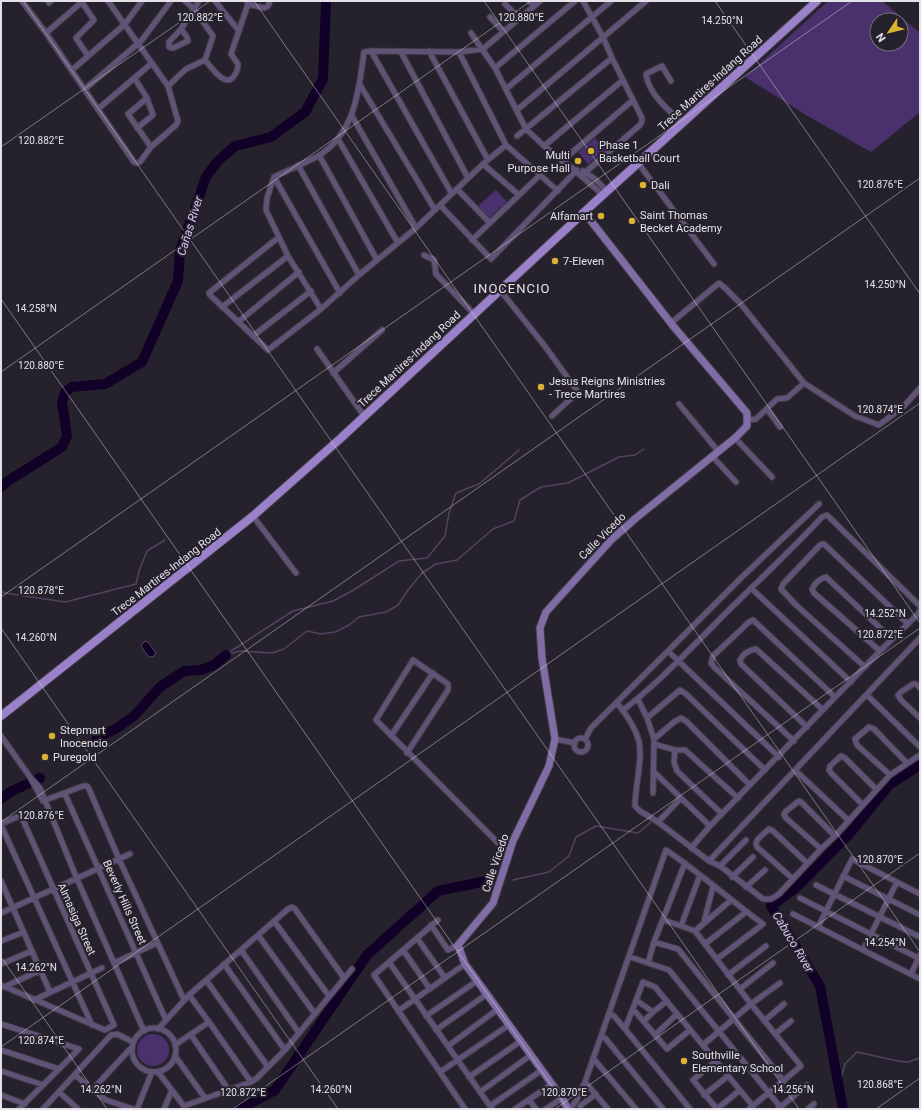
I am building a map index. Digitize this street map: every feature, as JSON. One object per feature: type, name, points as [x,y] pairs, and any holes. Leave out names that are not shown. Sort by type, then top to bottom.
[{"type":"main road","name":"Trece Martires-Indang Road","points":[[1,716],[253,516],[364,416],[584,212],[817,1]]},
{"type":"street","points":[[22,1],[46,32],[134,162],[137,164],[151,147],[178,124],[168,86],[108,1]]},
{"type":"street","points":[[48,1],[49,3],[52,1]]},
{"type":"street","points":[[72,70],[125,24],[142,1]]},
{"type":"street","points":[[85,89],[138,43],[172,1]]},
{"type":"street","points":[[168,86],[186,69],[205,60],[213,36],[194,9],[185,1]]},
{"type":"street","points":[[181,29],[199,1]]},
{"type":"street","points":[[215,1],[239,31]]},
{"type":"street","points":[[205,60],[221,78],[226,80],[232,79],[236,75],[238,64],[231,54],[247,2],[264,8],[268,6],[270,1]]},
{"type":"street","points":[[529,1],[534,6]]},
{"type":"street","points":[[321,309],[288,256],[266,210],[267,198],[274,177],[319,155],[338,139],[352,116],[360,85],[364,52],[459,52],[483,49],[540,1]]},
{"type":"street","points":[[495,68],[575,1]]},
{"type":"street","points":[[583,1],[604,37],[612,58],[642,118],[640,125],[583,174]]},
{"type":"street","points":[[506,89],[611,1]]},
{"type":"street","points":[[517,110],[646,1]]},
{"type":"street","points":[[46,32],[82,2],[94,20],[76,38],[88,56]]},
{"type":"street","points":[[505,4],[519,18]]},
{"type":"street","points":[[490,17],[503,31]]},
{"type":"street","points":[[471,33],[495,68],[526,129],[562,161],[575,170],[595,179],[605,193]]},
{"type":"street","points":[[371,51],[452,194]]},
{"type":"street","points":[[429,51],[488,160]]},
{"type":"street","points":[[401,52],[468,178]]},
{"type":"street","points":[[459,52],[506,145],[558,191]]},
{"type":"street","points":[[517,136],[612,58]]},
{"type":"street","points":[[98,109],[152,63]]},
{"type":"street","points":[[672,80],[662,66],[646,74],[657,99],[664,104],[682,123]]},
{"type":"street","points":[[135,79],[147,98],[152,115],[137,128]]},
{"type":"street","points":[[544,146],[623,80]]},
{"type":"street","points":[[360,85],[435,210]]},
{"type":"street","points":[[147,98],[128,114],[151,147]]},
{"type":"street","points":[[562,161],[633,100]]},
{"type":"street","points":[[352,116],[416,228]]},
{"type":"street","points":[[338,139],[398,243]]},
{"type":"street","points":[[279,237],[211,290],[210,295],[265,349],[268,350],[270,350],[321,309],[359,275],[416,228],[483,164],[506,145]]},
{"type":"street","points":[[319,155],[378,260]]},
{"type":"street","points":[[638,163],[714,264]]},
{"type":"street","points":[[483,164],[519,195]]},
{"type":"street","points":[[298,165],[359,275]]},
{"type":"street","points":[[440,205],[472,240],[491,258],[558,191],[575,170]]},
{"type":"street","points":[[472,240],[540,175]]},
{"type":"street","points":[[274,177],[340,293]]},
{"type":"street","points":[[458,189],[490,223]]},
{"type":"street","points":[[584,212],[671,323],[747,413],[747,420],[756,419],[777,399],[788,398],[804,383]]},
{"type":"street","points":[[222,307],[288,256]]},
{"type":"street","points":[[424,256],[434,260],[436,274],[474,314]]},
{"type":"street","points":[[238,322],[299,272]]},
{"type":"street","points":[[671,323],[719,283],[740,303],[804,383],[855,416],[879,425],[904,406],[920,388]]},
{"type":"street","points":[[500,290],[544,345],[578,392],[552,416]]},
{"type":"street","points":[[253,336],[310,292]]},
{"type":"street","points":[[333,373],[382,330]]},
{"type":"street","points":[[317,349],[364,416]]},
{"type":"street","points":[[679,404],[718,451]]},
{"type":"street","points":[[767,409],[780,427]]},
{"type":"street","name":"Calle Vicedo","points":[[458,945],[493,903],[508,853],[549,766],[555,739],[542,658],[540,628],[546,612],[612,539],[735,438],[747,426],[747,420]]},
{"type":"street","points":[[735,438],[772,477]]},
{"type":"street","points":[[712,456],[736,482]]},
{"type":"street","points":[[584,739],[591,728],[669,652],[742,577],[818,504]]},
{"type":"street","points":[[623,710],[638,699],[679,662],[822,517],[827,515],[920,606]]},
{"type":"street","points":[[253,516],[296,573]]},
{"type":"street","points":[[865,667],[796,605],[781,589],[783,584],[820,545],[824,544],[908,624]]},
{"type":"street","points":[[880,651],[814,593],[812,589],[814,585],[821,578],[826,577],[892,639]]},
{"type":"street","points":[[751,588],[851,682]]},
{"type":"street","points":[[691,848],[710,826],[779,757],[835,697],[918,614],[920,610]]},
{"type":"street","points":[[794,741],[715,668],[711,663],[713,656],[753,620],[835,697]]},
{"type":"street","points":[[709,861],[920,638]]},
{"type":"street","points":[[807,727],[741,664],[740,660],[742,656],[751,650],[756,649],[823,710]]},
{"type":"street","points":[[669,652],[779,757]]},
{"type":"street","points":[[407,753],[448,690],[448,684],[413,660],[376,720],[407,753],[508,853]]},
{"type":"street","points":[[391,736],[433,673]]},
{"type":"street","points":[[920,688],[916,684],[913,684],[901,692],[898,696],[920,718]]},
{"type":"street","points":[[647,718],[680,690],[765,770]]},
{"type":"street","points":[[867,695],[920,747]]},
{"type":"street","points":[[638,699],[647,718],[654,741],[653,793]]},
{"type":"street","points":[[617,703],[635,730],[639,741],[640,750],[635,806],[640,812],[658,822],[709,861],[720,866],[760,898],[767,900],[775,897],[820,849],[836,836],[876,789],[890,775],[920,755]]},
{"type":"street","points":[[654,741],[674,722],[681,718],[687,722],[750,785]]},
{"type":"street","points":[[890,775],[857,745],[855,739],[865,729],[870,727],[874,729],[907,763]]},
{"type":"street","points":[[1,736],[34,782],[44,800],[144,1031]]},
{"type":"street","points":[[578,738],[584,739],[587,741],[588,746],[584,752],[577,751],[574,743],[578,738]]},
{"type":"street","points":[[555,739],[574,743]]},
{"type":"street","points":[[654,741],[675,750],[685,750],[738,798]]},
{"type":"street","points":[[675,750],[674,762],[677,771],[722,814]]},
{"type":"street","points":[[863,805],[832,774],[829,770],[830,766],[841,756],[845,758],[876,789]]},
{"type":"street","points":[[795,770],[849,821]]},
{"type":"street","points":[[653,771],[710,826]]},
{"type":"street","points":[[44,800],[65,794],[83,786],[87,786],[119,860],[184,1000]]},
{"type":"street","name":"Beverly Hills Street","points":[[65,794],[166,1020]]},
{"type":"street","points":[[658,822],[681,798]]},
{"type":"street","points":[[820,849],[786,818],[784,815],[785,812],[799,801],[836,836]]},
{"type":"street","name":"Almasiga Street","points":[[1,825],[17,817],[20,817],[23,820],[114,1025],[105,1030],[92,1025]]},
{"type":"street","points":[[1,825],[92,1025]]},
{"type":"street","points":[[793,879],[757,847],[756,843],[758,839],[770,829],[807,863]]},
{"type":"street","points":[[720,866],[746,840]]},
{"type":"street","points":[[431,925],[448,950],[458,945],[465,964],[532,1055],[569,1109],[576,1101],[586,1082],[593,1058],[610,1014],[666,850],[763,924],[717,959]]},
{"type":"street","points":[[1,913],[130,854]]},
{"type":"street","points":[[732,876],[752,857]]},
{"type":"street","points":[[818,927],[852,859],[920,894]]},
{"type":"street","points":[[648,963],[654,942],[664,920],[685,863]]},
{"type":"street","points":[[746,887],[765,870]]},
{"type":"street","points":[[681,926],[700,875]]},
{"type":"street","points":[[843,876],[920,915]]},
{"type":"street","points":[[1,881],[3,890],[13,908],[50,992]]},
{"type":"street","points":[[863,950],[897,882]]},
{"type":"street","points":[[816,885],[920,938]]},
{"type":"street","points":[[704,922],[713,887]]},
{"type":"street","points":[[800,898],[920,957],[911,974]]},
{"type":"street","points":[[695,931],[731,900]]},
{"type":"street","points":[[158,1029],[188,995],[292,907],[295,909],[344,978]]},
{"type":"street","points":[[705,944],[746,912]]},
{"type":"street","points":[[793,914],[920,979]]},
{"type":"street","points":[[438,920],[374,975],[465,1109]]},
{"type":"street","points":[[625,1029],[643,982],[655,987],[740,1090],[751,1108],[801,1066],[764,1021],[695,931],[664,920]]},
{"type":"street","points":[[274,921],[328,996]]},
{"type":"street","points":[[1,941],[24,932]]},
{"type":"street","points":[[258,935],[315,1014]]},
{"type":"street","points":[[417,938],[445,978]]},
{"type":"street","points":[[654,942],[678,949],[784,1080]]},
{"type":"street","points":[[114,963],[157,943]]},
{"type":"street","points":[[728,975],[766,946]]},
{"type":"street","points":[[241,950],[299,1033]]},
{"type":"street","points":[[403,950],[430,989]]},
{"type":"street","points":[[1,964],[32,951]]},
{"type":"street","points":[[630,957],[669,970],[780,1108],[806,1085]]},
{"type":"street","points":[[389,962],[491,1107],[542,1070]]},
{"type":"street","points":[[740,989],[773,963]]},
{"type":"street","points":[[224,964],[285,1050]]},
{"type":"street","points":[[398,1011],[465,964]]},
{"type":"street","points":[[34,1000],[102,968]]},
{"type":"street","points":[[158,1072],[183,1107],[250,1082],[257,1078],[285,1050],[328,996],[352,969]]},
{"type":"street","points":[[3,986],[40,970]]},
{"type":"street","points":[[206,980],[268,1067]]},
{"type":"street","points":[[426,1016],[477,981]]},
{"type":"street","points":[[703,1045],[751,1004],[780,983]]},
{"type":"street","points":[[3,986],[92,1025]]},
{"type":"street","points":[[436,1030],[487,994]]},
{"type":"street","points":[[188,995],[209,1022],[250,1082]]},
{"type":"street","points":[[636,1000],[653,1012]]},
{"type":"street","points":[[644,1022],[653,1012],[667,1001]]},
{"type":"street","points":[[764,1021],[784,1004]]},
{"type":"street","points":[[448,1046],[498,1009]]},
{"type":"street","points":[[633,1009],[667,1049],[690,1030]]},
{"type":"street","points":[[610,1014],[614,1016],[625,1029],[690,1109]]},
{"type":"street","points":[[655,1035],[677,1014]]},
{"type":"street","points":[[775,1034],[791,1021]]},
{"type":"street","points":[[175,1045],[209,1022]]},
{"type":"street","points":[[1,1024],[79,1049],[19,1109]]},
{"type":"street","points":[[440,1072],[509,1025]]},
{"type":"street","points":[[148,1029],[158,1029],[166,1032],[172,1038],[175,1045],[175,1056],[169,1066],[158,1072],[152,1072],[145,1070],[134,1061],[132,1054],[133,1045],[136,1038],[144,1031],[148,1029]]},
{"type":"street","points":[[45,1108],[111,1035],[117,1034],[133,1045]]},
{"type":"street","points":[[191,1035],[228,1089]]},
{"type":"street","points":[[602,1036],[663,1109]]},
{"type":"street","points":[[469,1077],[521,1041]]},
{"type":"street","points":[[93,1089],[133,1045]]},
{"type":"street","points":[[1,1050],[59,1069]]},
{"type":"street","points":[[480,1092],[532,1055]]},
{"type":"street","points":[[175,1056],[205,1098]]},
{"type":"street","points":[[593,1058],[636,1109]]},
{"type":"street","points":[[716,1061],[693,1080],[704,1094],[717,1109],[740,1090]]},
{"type":"street","points":[[1,1071],[43,1085]]},
{"type":"street","points":[[137,1109],[152,1072]]},
{"type":"street","points":[[75,1075],[106,1100],[134,1109]]},
{"type":"street","points":[[704,1094],[728,1076]]},
{"type":"street","points":[[586,1082],[608,1109]]},
{"type":"street","points":[[515,1109],[552,1084]]},
{"type":"street","points":[[164,1109],[172,1090]]},
{"type":"street","points":[[59,1092],[78,1109]]},
{"type":"street","points":[[576,1101],[581,1108],[596,1094]]},
{"type":"street","points":[[1,1095],[25,1104]]},
{"type":"street","points":[[546,1109],[562,1098]]},
{"type":"street","points":[[529,1100],[536,1109]]},
{"type":"street","points":[[808,1109],[814,1104]]},
{"type":"shaded area","points":[[828,1],[882,1],[895,12],[869,12],[869,52],[909,52],[909,24],[920,33],[920,112],[871,152],[806,115],[745,77]]},
{"type":"shaded area","name":"Phase 1 Basketball Court","points":[[595,138],[605,150],[588,164],[578,152]]},
{"type":"shaded area","points":[[496,190],[507,202],[489,218],[478,206]]},
{"type":"shaded area","points":[[147,641],[156,653],[154,656],[148,656],[141,646]]},
{"type":"shaded area","points":[[150,1034],[156,1034],[165,1038],[169,1050],[165,1062],[156,1066],[150,1066],[141,1062],[137,1053],[137,1047],[141,1038]]},
{"type":"waterway","name":"Cañas River","points":[[1,487],[62,447],[67,436],[62,402],[65,392],[72,387],[105,384],[142,362],[178,281],[180,251],[206,177],[217,162],[235,146],[271,137],[305,112],[323,79],[326,1]]},
{"type":"waterway","points":[[226,655],[240,651],[272,653],[284,649],[307,631],[321,634],[335,632],[349,625],[359,617],[386,612],[398,605],[422,573],[436,564],[457,560],[493,529],[514,521],[520,500],[541,487],[568,483],[619,457],[635,455],[644,449]]},
{"type":"waterway","points":[[228,653],[293,611],[333,601],[352,591],[399,561],[427,558],[445,536],[449,513],[456,493],[479,484],[519,450]]},
{"type":"waterway","points":[[1,591],[5,593],[65,602],[136,584],[139,571],[147,551],[165,540]]},
{"type":"waterway","points":[[97,738],[117,728],[135,715],[160,687],[184,671],[201,670],[214,665],[226,655]]},
{"type":"waterway","name":"Cabuco River","points":[[843,1109],[820,986],[771,906],[798,886],[851,832],[889,785],[920,765]]},
{"type":"waterway","points":[[1,799],[10,792],[40,778]]},
{"type":"waterway","points":[[513,880],[549,872],[569,856],[576,837],[596,826],[638,833],[651,822]]},
{"type":"waterway","points":[[240,1109],[275,1090],[367,955],[438,891],[491,880]]},
{"type":"waterway","points":[[839,1085],[845,1064],[857,1052],[908,1062],[920,1058]]},
{"type":"place","name":"Phase 1 Basketball Court","points":[[591,151]]},
{"type":"place","name":"Multi Purpose Hall","points":[[578,161]]},
{"type":"place","name":"Dali","points":[[643,185]]},
{"type":"place","name":"Alfamart","points":[[601,216]]},
{"type":"place","name":"Saint Thomas Becket Academy","points":[[632,221]]},
{"type":"place","name":"7-Eleven","points":[[555,261]]},
{"type":"place","name":"Jesus Reigns Ministries - Trece Martires","points":[[541,387]]},
{"type":"place","name":"Stepmart Inocencio","points":[[52,736]]},
{"type":"place","name":"Puregold","points":[[45,757]]},
{"type":"place","name":"Southville Elementary School","points":[[684,1061]]},
{"type":"district","name":"INOCENCIO","points":[[512,288]]}]
